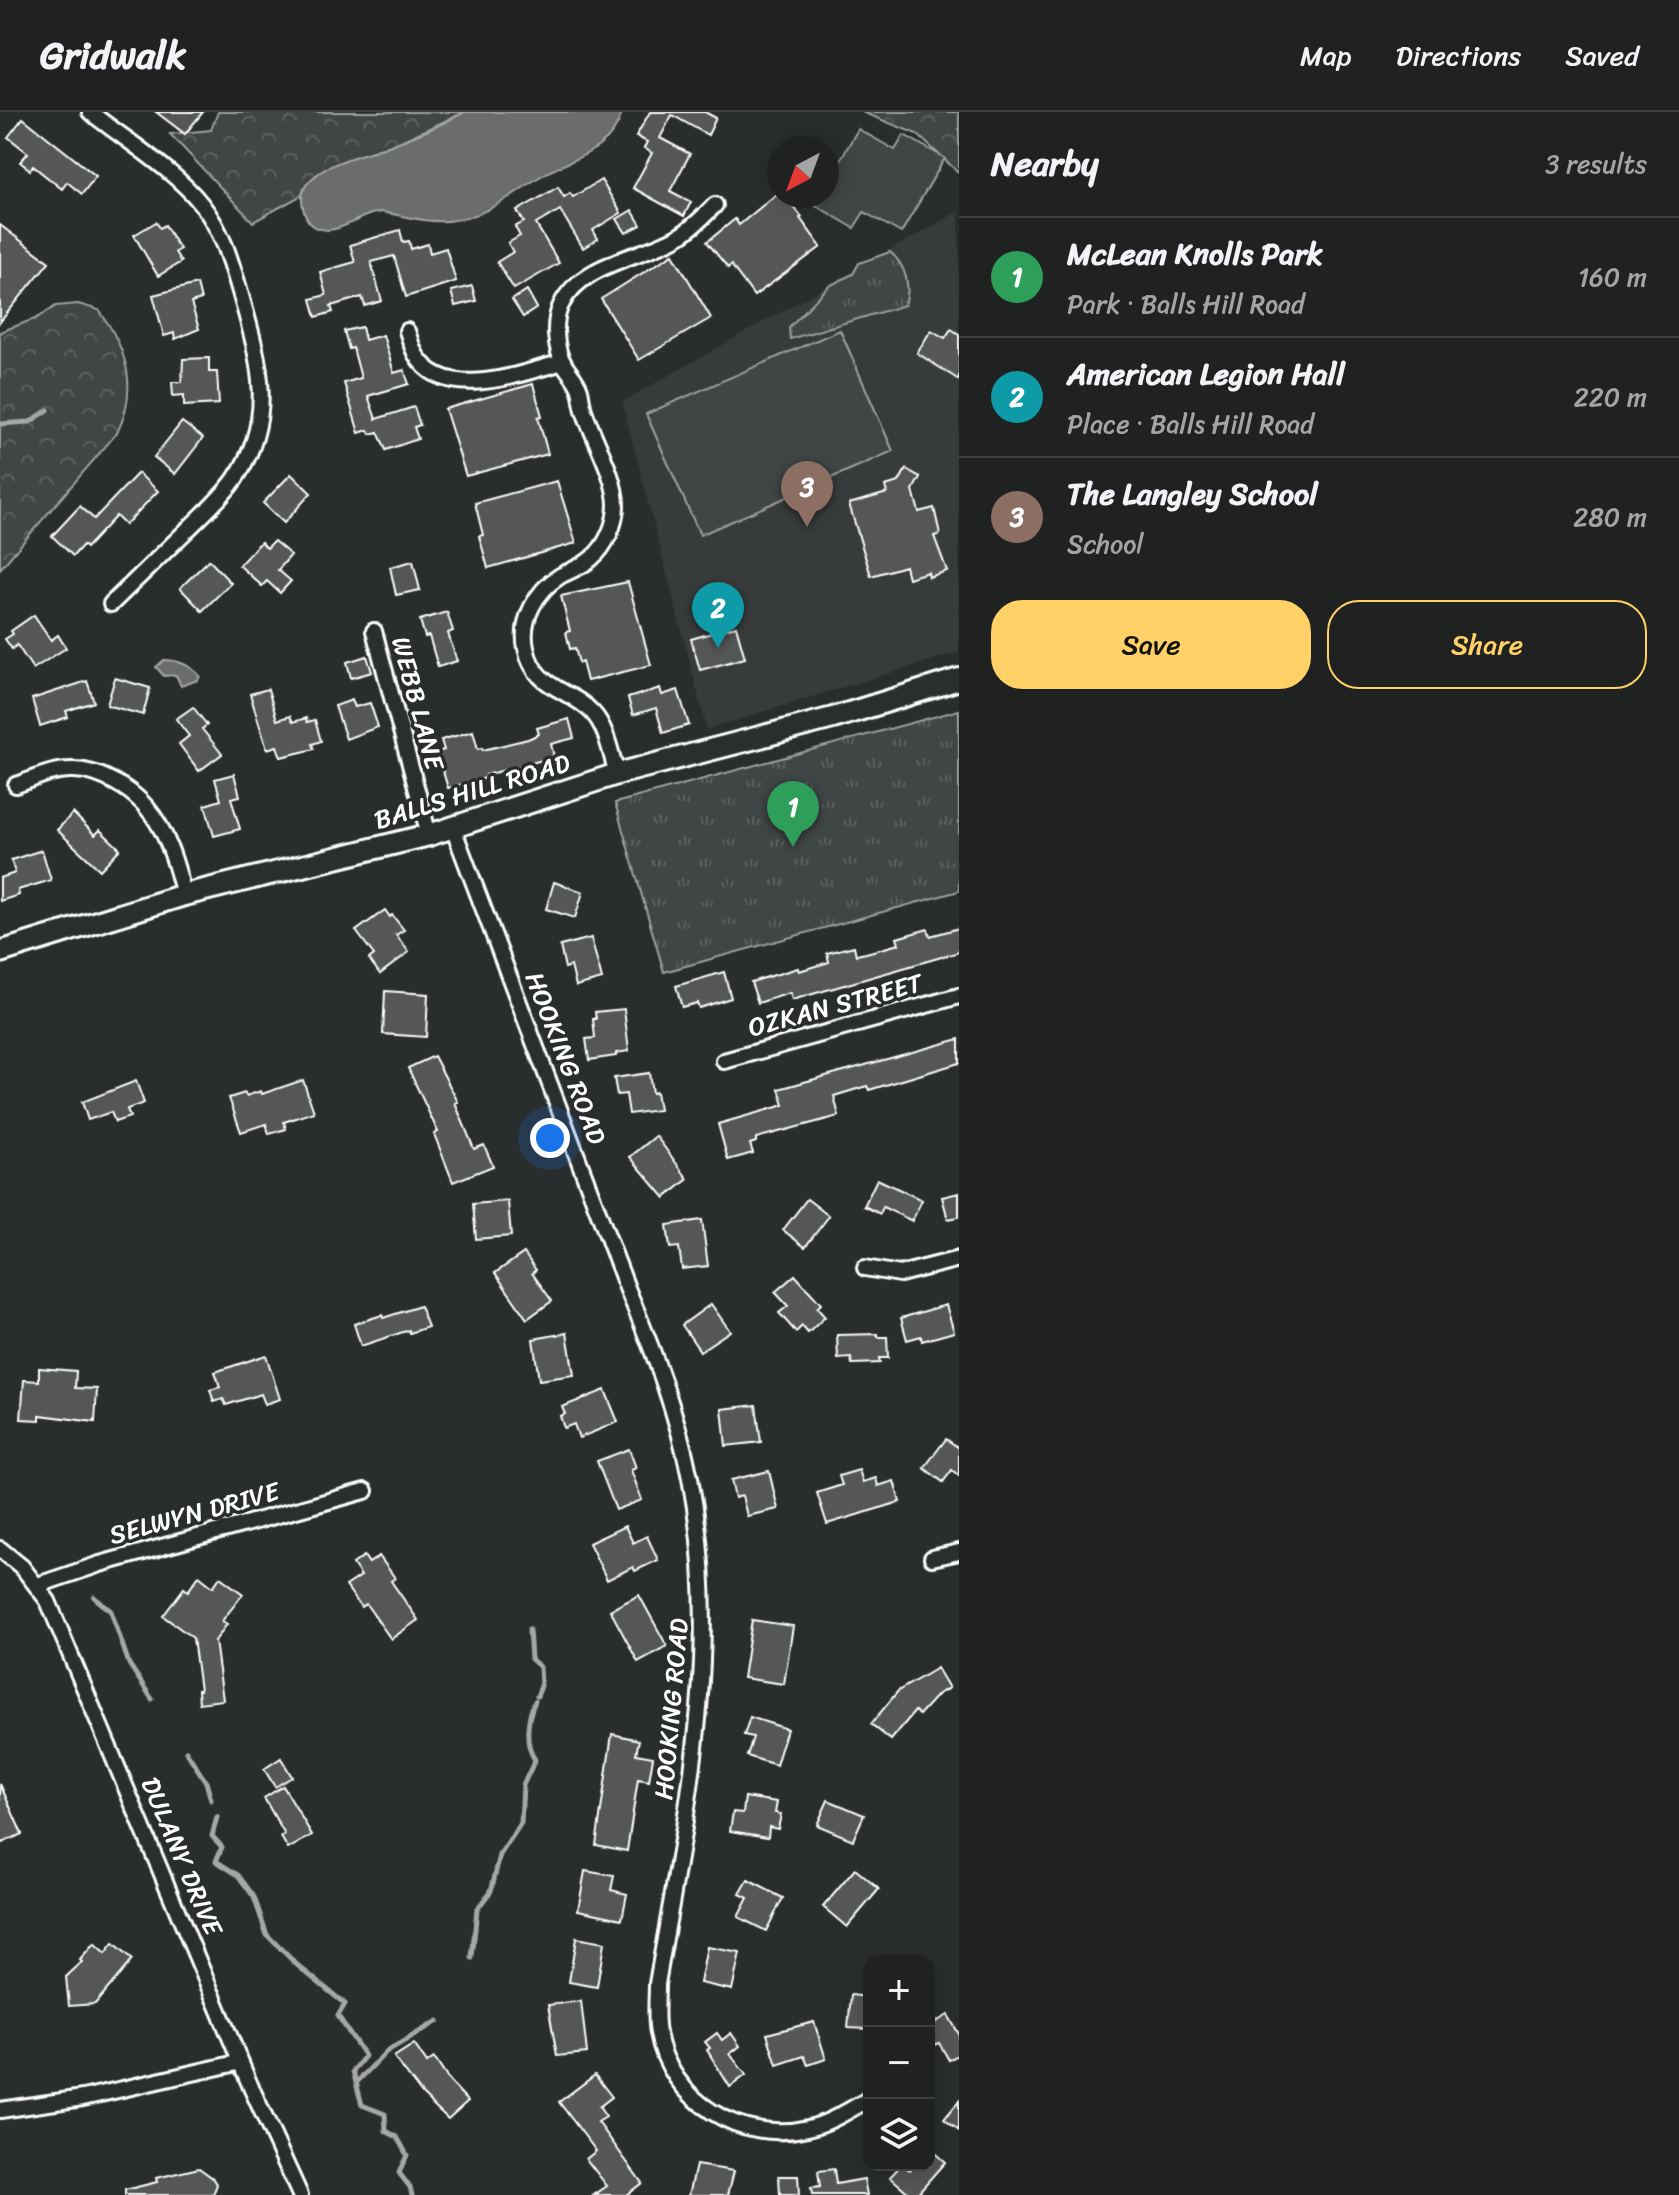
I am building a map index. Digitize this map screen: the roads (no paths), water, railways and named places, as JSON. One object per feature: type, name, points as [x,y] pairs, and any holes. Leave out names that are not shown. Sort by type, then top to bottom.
[{"type":"street","points":[[90,112],[182,185],[215,222],[227,247],[259,356],[262,382],[257,429],[236,477],[220,498],[111,604]]},
{"type":"street","points":[[617,774],[602,727],[594,714],[585,705],[546,683],[530,661],[525,646],[528,615],[535,599],[554,580],[594,557],[609,533],[616,506],[615,490],[584,410],[580,389],[563,362],[556,334],[556,319],[568,294],[586,279],[615,262],[682,235],[715,205]]},
{"type":"street","points":[[407,331],[416,355],[426,366],[452,380],[480,382],[563,362]]},
{"type":"street","name":"WEBB LANE","points":[[374,631],[429,835]]},
{"type":"street","name":"BALLS HILL ROAD","points":[[0,952],[184,895],[429,835],[617,774],[833,718],[959,679]]},
{"type":"street","points":[[16,785],[53,772],[70,770],[96,773],[123,786],[152,812],[163,829],[184,895]]},
{"type":"street","name":"HOOKING ROAD","points":[[453,828],[655,1356],[673,1408],[690,1476],[703,1576],[703,1688],[698,1741],[657,1984],[656,2018],[663,2053],[685,2090],[702,2106],[740,2126],[767,2132],[808,2128],[830,2121],[863,2102]]},
{"type":"street","name":"OZKAN STREET","points":[[724,1061],[959,996]]},
{"type":"street","points":[[865,1268],[900,1274],[959,1259]]},
{"type":"street","name":"SELWYN DRIVE","points":[[38,1585],[100,1564],[365,1491]]},
{"type":"street","name":"DULANY DRIVE","points":[[0,1549],[22,1567],[48,1601],[300,2195]]},
{"type":"street","points":[[932,1558],[959,1552]]},
{"type":"street","points":[[0,2110],[83,2098],[241,2062]]},
{"type":"waterway","points":[[0,424],[30,422],[48,410]]},
{"type":"waterway","points":[[94,1597],[111,1611],[129,1664],[152,1699]]},
{"type":"waterway","points":[[529,1629],[531,1659],[540,1667],[541,1686],[537,1696]]},
{"type":"waterway","points":[[472,1958],[477,1909],[491,1891],[500,1855],[521,1823],[523,1785],[535,1760],[529,1746],[528,1731],[535,1701]]},
{"type":"waterway","points":[[186,1751],[206,1782],[211,1800]]},
{"type":"waterway","points":[[217,1817],[212,1836],[222,1847],[216,1861],[238,1875],[254,1897],[267,1935],[297,1965],[345,2004],[338,2016],[365,2056],[353,2071],[362,2105],[385,2114],[386,2131],[397,2137],[407,2155],[399,2173],[412,2195]]},
{"type":"waterway","points":[[357,2082],[387,2051],[438,2021]]},
{"type":"place","name":"The Langley School","points":[[807,527]]},
{"type":"place","name":"American Legion Hall","points":[[718,648]]},
{"type":"place","name":"McLean Knolls Park","points":[[793,847]]}]
